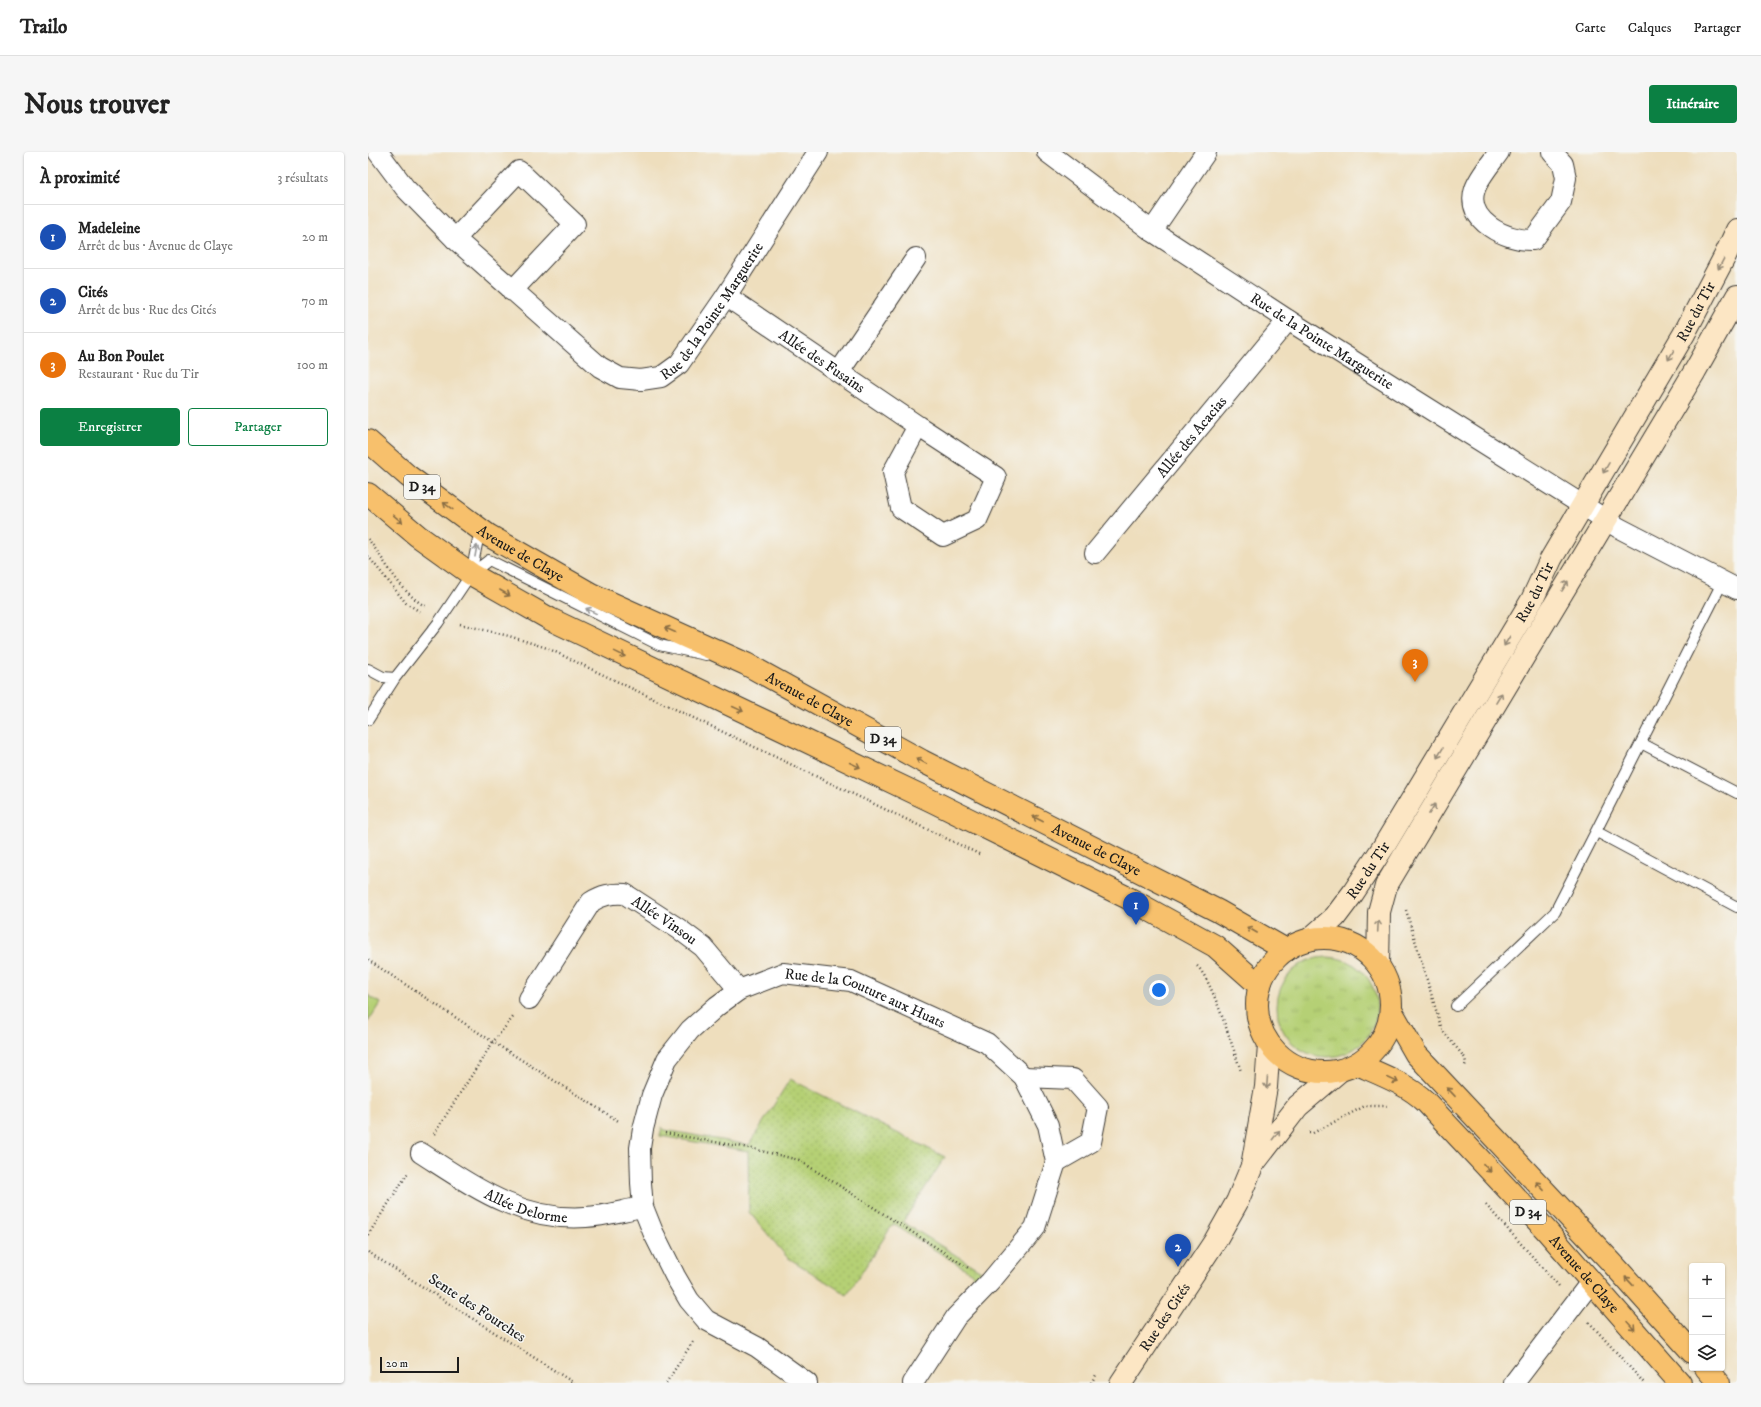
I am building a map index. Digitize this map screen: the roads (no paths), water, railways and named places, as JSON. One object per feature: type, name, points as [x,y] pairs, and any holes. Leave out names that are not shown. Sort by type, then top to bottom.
[{"type":"main road","name":"Rue du Tir","points":[[1309,940],[1335,917],[1384,846],[1532,600],[1551,560],[1584,506],[1704,297],[1737,230]]},
{"type":"main road","points":[[1704,297],[1735,306]]},
{"type":"main road","name":"Rue du Tir","points":[[1378,965],[1379,912],[1386,886],[1605,519],[1735,306]]},
{"type":"main road","name":"Avenue de Claye","points":[[368,441],[408,476],[480,528],[591,594],[746,664],[922,761],[1218,911],[1286,950]]},
{"type":"main road","name":"Avenue de Claye","points":[[368,494],[418,536],[471,574],[550,619],[932,801],[1135,902],[1215,946],[1260,986]]},
{"type":"main road","points":[[1335,939],[1359,948],[1378,965],[1389,987],[1392,1012],[1386,1033],[1374,1051],[1348,1068],[1312,1072],[1288,1062],[1268,1044],[1258,1016],[1260,986],[1266,972],[1275,960],[1286,950],[1309,940],[1335,939]]},
{"type":"main road","name":"Avenue de Claye","points":[[1392,1012],[1416,1054],[1613,1264],[1689,1349]]},
{"type":"main road","name":"Rue des Cités","points":[[1121,1383],[1214,1241],[1237,1202],[1252,1166],[1266,1087],[1268,1044]]},
{"type":"main road","name":"Avenue de Claye","points":[[1348,1068],[1397,1082],[1417,1094],[1546,1230],[1680,1383]]},
{"type":"main road","name":"Rue des Cités","points":[[1252,1166],[1298,1106],[1348,1068]]},
{"type":"main road","points":[[1709,1371],[1719,1383]]},
{"type":"street","name":"Rue de la Pointe Marguerite","points":[[378,152],[405,188],[455,239],[512,291],[600,367],[620,378],[641,380],[661,377],[679,364],[726,296],[818,152]]},
{"type":"street","name":"Rue de la Pointe Marguerite","points":[[1047,152],[1152,231],[1288,320],[1619,528],[1730,585]]},
{"type":"street","points":[[1152,231],[1206,152]]},
{"type":"street","points":[[1499,152],[1475,188],[1472,203],[1478,215],[1492,228],[1510,238],[1521,241],[1533,240],[1561,202],[1566,178],[1563,164],[1552,152]]},
{"type":"street","points":[[455,239],[519,171],[575,224],[512,291]]},
{"type":"street","points":[[839,372],[916,258]]},
{"type":"street","name":"Allée des Fusains","points":[[726,296],[996,477],[977,520],[942,536],[901,508],[893,472],[918,426]]},
{"type":"street","name":"Allée des Acacias","points":[[1095,553],[1288,320]]},
{"type":"street","name":"Allée Vinsou","points":[[529,999],[591,902],[601,895],[616,893],[625,894],[679,929],[703,947],[739,990]]},
{"type":"street","name":"Rue de la Couture aux Huats","points":[[806,1383],[757,1347],[706,1320],[689,1300],[675,1276],[653,1232],[643,1207],[640,1148],[643,1129],[660,1072],[677,1044],[704,1017],[739,990],[783,973],[851,981],[987,1044],[1024,1077],[1048,1125],[1056,1162],[1035,1228],[990,1282],[956,1317],[913,1383]]},
{"type":"street","points":[[1024,1077],[1073,1079],[1098,1107],[1091,1142],[1056,1162]]},
{"type":"street","name":"Allée Delorme","points":[[421,1153],[487,1194],[520,1210],[545,1216],[586,1217],[643,1207]]},
{"type":"street","points":[[1514,1383],[1591,1282]]},
{"type":"lane","points":[[471,574],[480,528]]},
{"type":"lane","points":[[368,720],[396,678],[471,574],[489,560],[659,645],[746,664]]},
{"type":"lane","points":[[1456,1006],[1555,912],[1641,743],[1730,585]]},
{"type":"lane","points":[[368,669],[383,677],[396,678]]},
{"type":"lane","points":[[1641,743],[1737,793]]},
{"type":"lane","points":[[1597,832],[1737,907]]},
{"type":"place","name":"Au Bon Poulet","points":[[1415,682]]},
{"type":"place","name":"Madeleine","points":[[1136,925]]},
{"type":"place","name":"Cités","points":[[1178,1267]]}]
